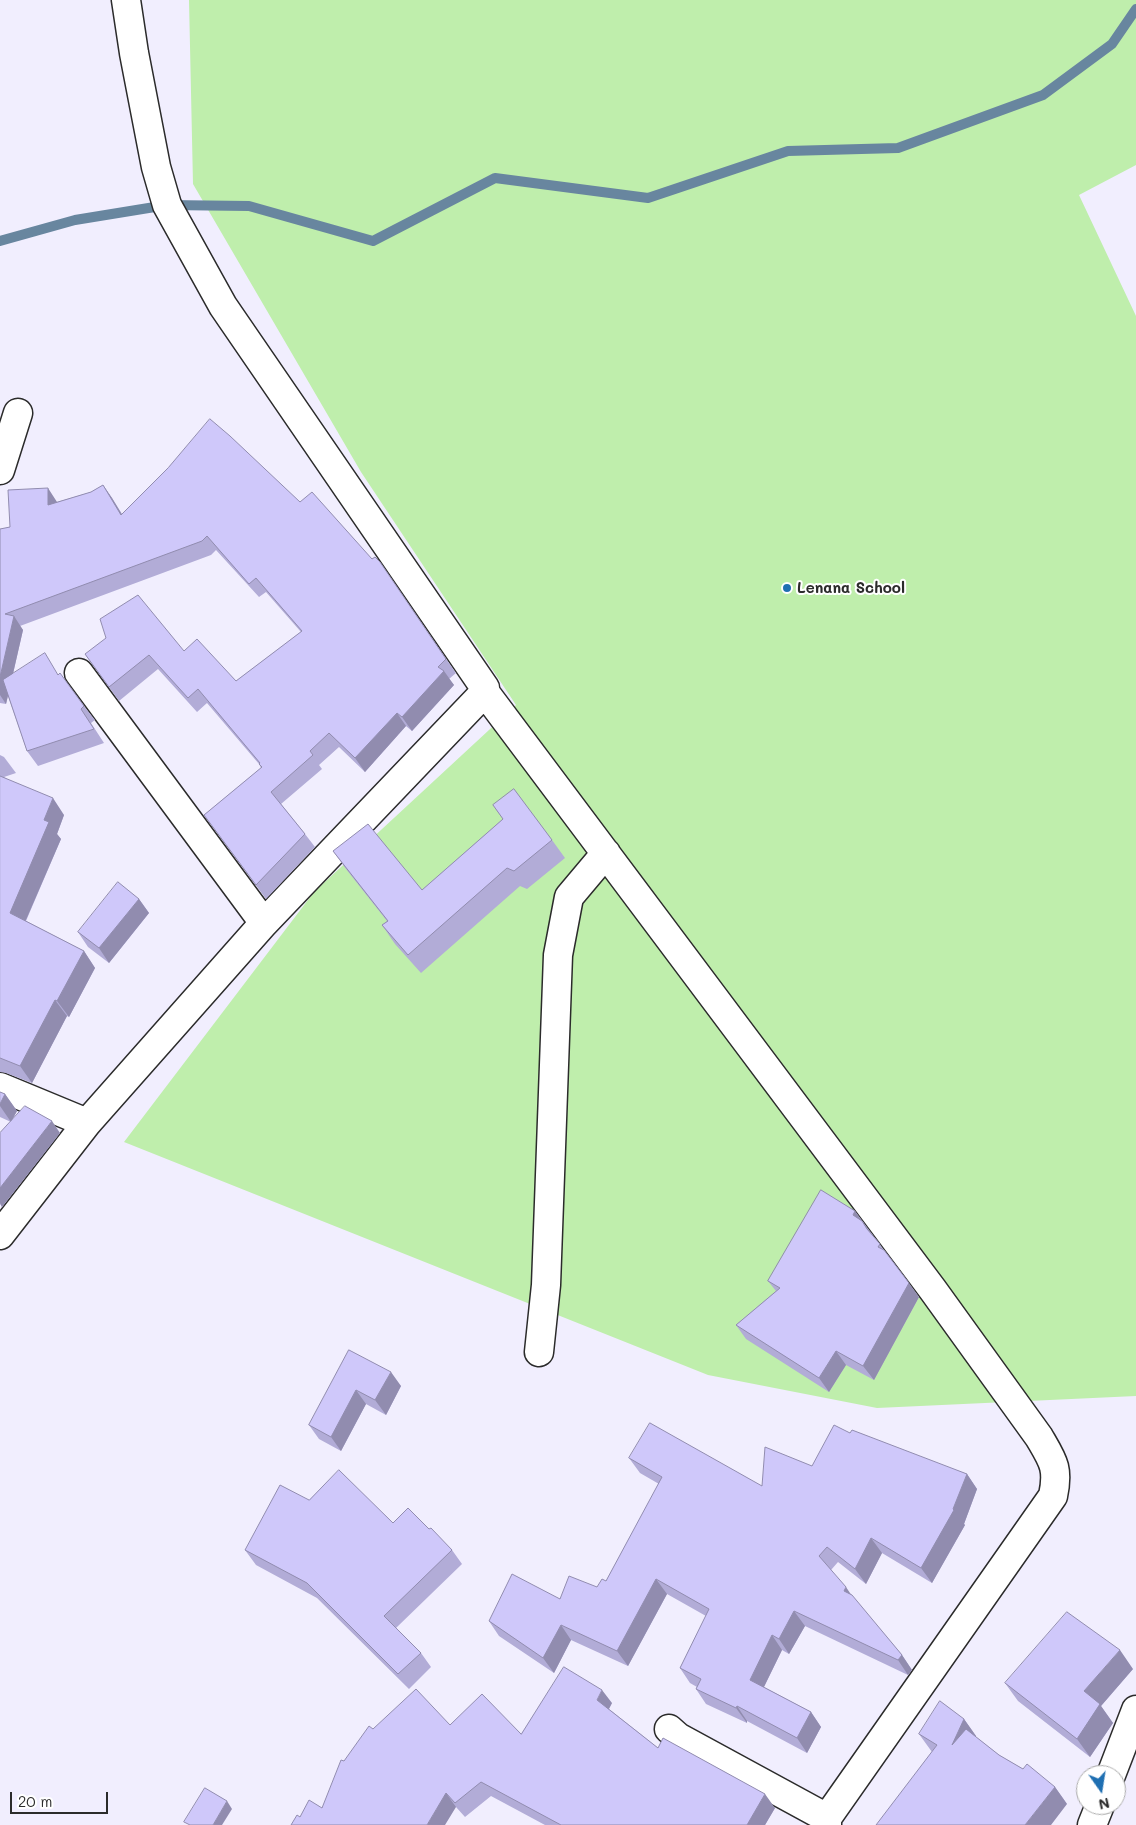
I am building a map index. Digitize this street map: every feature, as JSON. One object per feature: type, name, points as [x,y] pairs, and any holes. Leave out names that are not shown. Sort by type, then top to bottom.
[{"type":"street","points":[[0,1234],[87,1123],[264,923],[484,694],[485,688],[222,306],[167,205],[156,167],[126,0]]},
{"type":"street","points":[[0,470],[18,413]]},
{"type":"street","points":[[79,673],[264,923]]},
{"type":"street","points":[[484,691],[933,1290],[1039,1437],[1052,1458],[1055,1471],[1056,1478],[1053,1496],[827,1822],[678,1737],[669,1729]]},
{"type":"street","points":[[539,1352],[546,1285],[558,955],[570,897],[606,853]]},
{"type":"street","points":[[0,1087],[87,1123]]},
{"type":"street","points":[[1115,1765],[1136,1710]]},
{"type":"green space","name":"Lenana School","points":[[189,0],[1136,0],[1136,165],[1079,195],[1136,316],[1136,1396],[877,1408],[708,1375],[124,1142],[314,892],[516,705],[361,472],[193,184]]},
{"type":"building","points":[[210,419],[300,502],[312,492],[372,559],[375,557],[380,562],[446,659],[438,667],[444,671],[402,717],[397,713],[355,758],[329,733],[310,751],[313,755],[271,792],[305,834],[256,885],[204,815],[262,767],[260,763],[198,689],[188,698],[149,655],[109,687],[85,654],[106,638],[100,619],[138,595],[184,651],[197,639],[236,681],[302,631],[256,578],[249,584],[207,536],[202,541],[5,614],[14,616],[0,677],[0,529],[10,527],[8,490],[48,488],[48,505],[91,492],[103,485],[121,515],[168,468]]},
{"type":"building","points":[[45,653],[58,675],[60,673],[84,706],[81,709],[94,729],[27,751],[3,680]]},
{"type":"building","points":[[0,776],[53,798],[44,820],[49,822],[10,913],[84,951],[57,1001],[55,1000],[20,1066],[0,1058]]},
{"type":"building","points":[[514,789],[552,840],[514,871],[507,868],[408,955],[382,925],[388,921],[333,851],[368,824],[422,890],[503,819],[493,805]]},
{"type":"building","points":[[118,882],[139,899],[99,948],[78,932]]},
{"type":"building","points":[[0,1092],[5,1094],[0,1104]]},
{"type":"building","points":[[25,1106],[52,1121],[0,1188],[0,1133]]},
{"type":"building","points":[[821,1190],[855,1211],[853,1215],[862,1221],[880,1244],[878,1247],[884,1250],[909,1283],[863,1366],[836,1351],[819,1378],[736,1325],[780,1288],[768,1281]]},
{"type":"building","points":[[349,1350],[391,1372],[375,1400],[356,1390],[331,1437],[309,1425]]},
{"type":"building","points":[[650,1423],[762,1486],[765,1447],[812,1466],[834,1425],[850,1433],[852,1430],[967,1474],[954,1510],[921,1568],[871,1538],[855,1569],[827,1547],[819,1556],[846,1587],[844,1591],[852,1595],[902,1655],[898,1660],[794,1611],[779,1639],[772,1635],[750,1680],[811,1712],[797,1738],[737,1706],[736,1708],[696,1689],[701,1679],[680,1668],[709,1609],[656,1579],[617,1651],[561,1625],[543,1658],[489,1621],[512,1574],[560,1599],[569,1576],[597,1587],[602,1579],[606,1581],[662,1477],[629,1458]]},
{"type":"building","points":[[339,1470],[393,1523],[408,1508],[452,1550],[384,1616],[421,1653],[398,1674],[307,1583],[245,1550],[280,1485],[309,1500]]},
{"type":"building","points":[[1067,1612],[1120,1650],[1084,1691],[1100,1704],[1077,1739],[1005,1683]]},
{"type":"building","points":[[564,1667],[602,1690],[597,1700],[658,1748],[663,1738],[765,1794],[747,1825],[561,1825],[481,1782],[455,1803],[446,1793],[427,1825],[291,1825],[297,1815],[300,1817],[309,1800],[322,1808],[341,1760],[344,1761],[369,1726],[373,1729],[416,1689],[450,1725],[482,1694],[521,1734]]},
{"type":"building","points":[[940,1701],[964,1719],[952,1745],[966,1729],[999,1755],[1023,1769],[1027,1764],[1055,1787],[1025,1825],[876,1825],[937,1745],[919,1734]]},
{"type":"building","points":[[205,1788],[227,1801],[213,1825],[190,1825],[184,1822]]},
{"type":"waterway","points":[[0,241],[75,220],[167,205],[249,206],[373,241],[495,178],[648,198],[788,151],[898,148],[1043,95],[1112,44],[1136,9]]},
{"type":"place","name":"Lenana School","points":[[787,588]]}]
